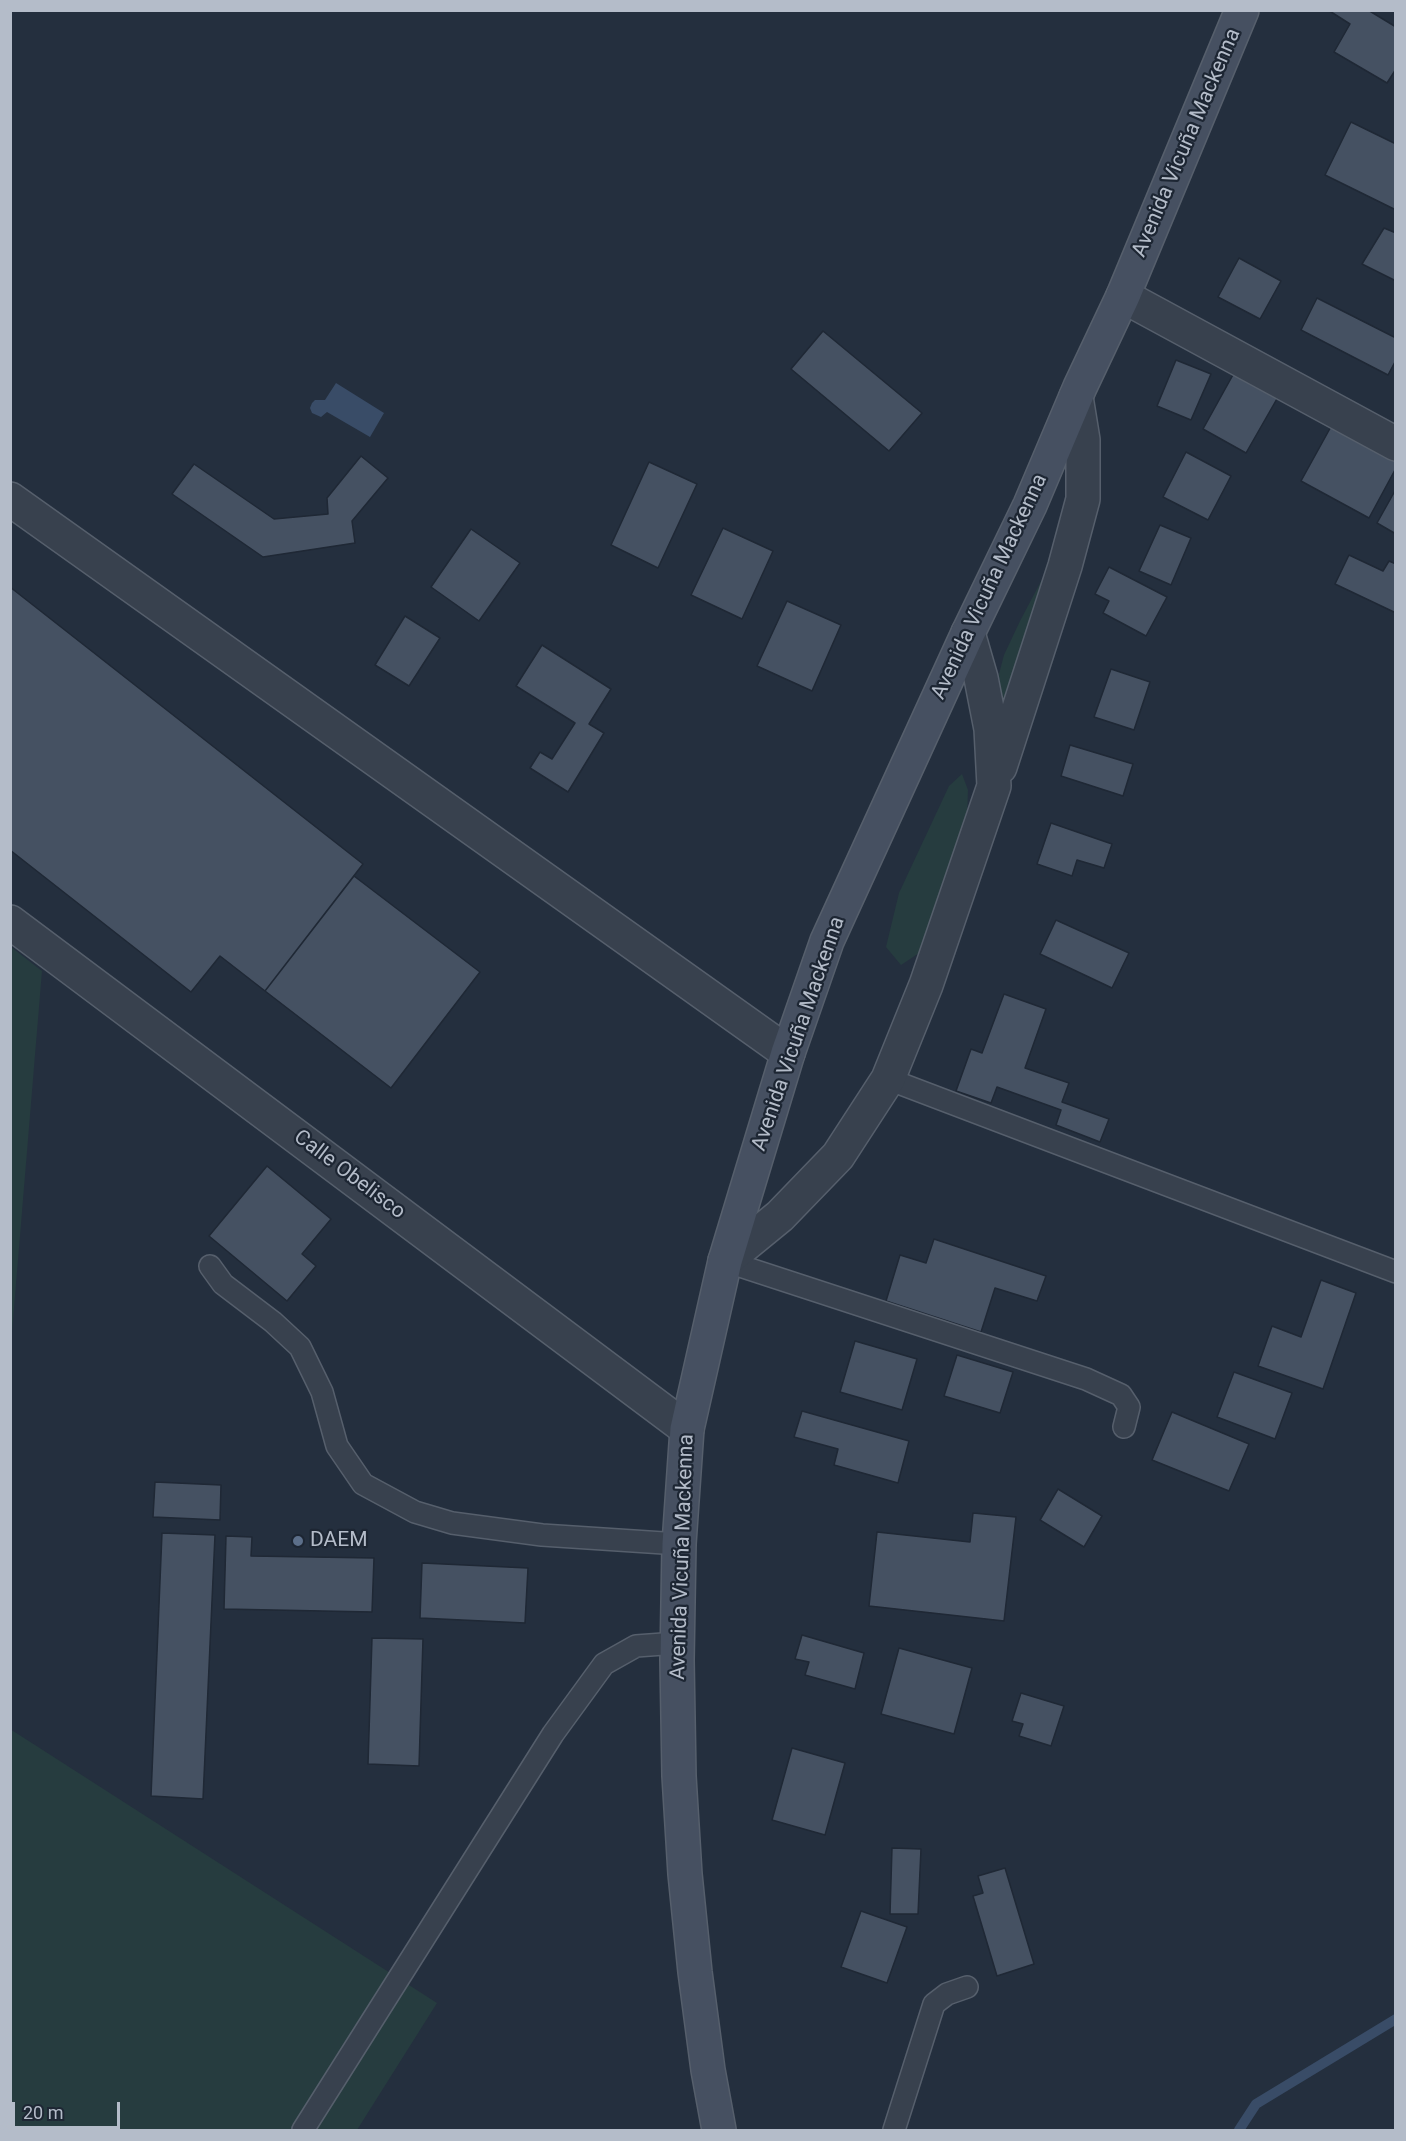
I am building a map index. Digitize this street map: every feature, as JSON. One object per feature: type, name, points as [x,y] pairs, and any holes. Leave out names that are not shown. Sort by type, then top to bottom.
[{"type":"main road","name":"Avenida Vicuña Mackenna","points":[[719,2130],[696,1983],[685,1874],[679,1776],[677,1643],[679,1544],[687,1428],[725,1261],[788,1053],[827,941],[968,633],[1030,505],[1076,396],[1123,296],[1242,10]]},
{"type":"street","points":[[1123,296],[1395,444]]},
{"type":"street","points":[[725,1261],[780,1216],[838,1156],[888,1079],[926,985],[994,786],[1065,566],[1083,499],[1083,440],[1076,396]]},
{"type":"street","points":[[10,499],[788,1053]]},
{"type":"street","points":[[968,633],[981,678],[991,729],[994,786]]},
{"type":"street","name":"Calle Obelisco","points":[[10,922],[687,1428]]},
{"type":"lane","points":[[888,1079],[1395,1272]]},
{"type":"lane","points":[[725,1261],[1086,1379],[1121,1395],[1129,1407],[1124,1426]]},
{"type":"lane","points":[[210,1266],[223,1284],[273,1322],[300,1347],[322,1392],[337,1446],[363,1484],[415,1512],[452,1523],[542,1535],[679,1544]]},
{"type":"lane","points":[[303,2130],[553,1734],[604,1664],[636,1646],[677,1643]]},
{"type":"lane","points":[[894,2130],[934,2004],[947,1994],[967,1987]]},
{"type":"green space","points":[[1057,551],[1007,709],[1000,689],[999,674],[1004,655]]},
{"type":"green space","points":[[962,774],[968,790],[967,819],[922,951],[901,965],[886,947],[899,893],[949,786]]},
{"type":"green space","points":[[11,947],[42,971],[11,1344]]},
{"type":"green space","points":[[10,1729],[437,2003],[357,2130],[11,2130]]},
{"type":"water","points":[[336,383],[384,413],[370,437],[327,412],[321,417],[312,413],[310,408],[312,403],[315,400],[325,400]]},
{"type":"building","points":[[1328,10],[1368,10],[1396,27],[1396,69],[1387,83],[1334,52],[1350,24]]},
{"type":"building","points":[[1351,122],[1396,144],[1396,210],[1325,175]]},
{"type":"building","points":[[1384,228],[1396,233],[1396,281],[1362,264]]},
{"type":"building","points":[[1239,258],[1281,281],[1260,319],[1218,297]]},
{"type":"building","points":[[1317,298],[1396,338],[1396,360],[1388,375],[1301,330]]},
{"type":"building","points":[[823,331],[922,413],[889,451],[791,369]]},
{"type":"building","points":[[1176,360],[1211,374],[1191,420],[1157,406]]},
{"type":"building","points":[[1234,373],[1278,397],[1246,453],[1203,429]]},
{"type":"building","points":[[1333,423],[1396,457],[1396,468],[1369,518],[1301,481]]},
{"type":"building","points":[[1186,452],[1231,476],[1208,520],[1163,497]]},
{"type":"building","points":[[361,456],[388,478],[352,521],[355,543],[263,557],[172,494],[194,464],[274,519],[328,514],[327,498]]},
{"type":"building","points":[[649,462],[697,484],[658,568],[611,545]]},
{"type":"building","points":[[1396,489],[1396,534],[1377,523]]},
{"type":"building","points":[[1160,525],[1191,538],[1171,585],[1139,571]]},
{"type":"building","points":[[723,528],[773,551],[742,619],[691,595]]},
{"type":"building","points":[[471,529],[520,563],[479,621],[431,587]]},
{"type":"building","points":[[1349,555],[1383,571],[1389,561],[1396,564],[1396,613],[1335,584]]},
{"type":"building","points":[[1109,567],[1167,597],[1146,636],[1103,613],[1109,601],[1095,594]]},
{"type":"building","points":[[10,587],[363,864],[265,991],[220,956],[191,992],[10,850]]},
{"type":"building","points":[[787,601],[841,625],[812,691],[757,666]]},
{"type":"building","points":[[405,616],[440,638],[409,686],[375,665]]},
{"type":"building","points":[[542,645],[611,689],[589,724],[604,733],[568,792],[530,768],[540,752],[552,759],[575,723],[516,686]]},
{"type":"building","points":[[1111,669],[1150,682],[1134,730],[1094,717]]},
{"type":"building","points":[[1070,745],[1133,764],[1123,796],[1061,776]]},
{"type":"building","points":[[1051,823],[1112,844],[1104,868],[1077,860],[1072,876],[1037,864]]},
{"type":"building","points":[[354,876],[480,972],[391,1088],[265,991]]},
{"type":"building","points":[[1056,920],[1129,953],[1112,988],[1040,954]]},
{"type":"building","points":[[1004,994],[1046,1009],[1025,1068],[1069,1083],[1062,1102],[1109,1119],[1100,1142],[1056,1125],[1061,1110],[997,1087],[991,1103],[956,1091],[971,1049],[982,1053]]},
{"type":"building","points":[[267,1166],[331,1219],[302,1254],[316,1266],[287,1301],[209,1236]]},
{"type":"building","points":[[934,1239],[1046,1276],[1037,1301],[995,1288],[981,1332],[886,1301],[900,1255],[926,1263]]},
{"type":"building","points":[[1321,1280],[1356,1293],[1323,1389],[1258,1366],[1272,1326],[1301,1337]]},
{"type":"building","points":[[855,1341],[917,1359],[902,1410],[840,1392]]},
{"type":"building","points":[[957,1355],[1013,1372],[1000,1413],[944,1396]]},
{"type":"building","points":[[1234,1372],[1292,1393],[1275,1439],[1217,1417]]},
{"type":"building","points":[[802,1411],[909,1441],[898,1483],[834,1465],[838,1449],[794,1437]]},
{"type":"building","points":[[1172,1412],[1249,1444],[1229,1491],[1152,1460]]},
{"type":"building","points":[[155,1482],[221,1485],[220,1520],[153,1517]]},
{"type":"building","points":[[1058,1489],[1102,1516],[1084,1547],[1040,1520]]},
{"type":"building","points":[[973,1513],[1016,1517],[1004,1621],[869,1606],[877,1532],[970,1542]]},
{"type":"building","points":[[162,1533],[215,1535],[203,1799],[151,1796]]},
{"type":"building","points":[[226,1536],[252,1537],[251,1556],[374,1558],[372,1612],[224,1609]]},
{"type":"building","points":[[422,1563],[528,1568],[525,1623],[420,1618]]},
{"type":"building","points":[[802,1635],[864,1653],[855,1689],[805,1675],[809,1662],[795,1659]]},
{"type":"building","points":[[372,1638],[423,1639],[419,1766],[368,1764]]},
{"type":"building","points":[[899,1648],[972,1668],[954,1734],[881,1714]]},
{"type":"building","points":[[1021,1693],[1064,1706],[1051,1746],[1019,1736],[1023,1724],[1012,1721]]},
{"type":"building","points":[[792,1748],[845,1763],[825,1835],[772,1820]]},
{"type":"building","points":[[892,1848],[921,1849],[918,1914],[890,1914]]},
{"type":"building","points":[[1005,1868],[1034,1964],[997,1976],[973,1896],[983,1893],[978,1876]]},
{"type":"building","points":[[861,1911],[907,1927],[887,1983],[841,1967]]},
{"type":"waterway","points":[[1239,2130],[1256,2104],[1396,2019]]},
{"type":"place","name":"DAEM","points":[[298,1541]]}]
